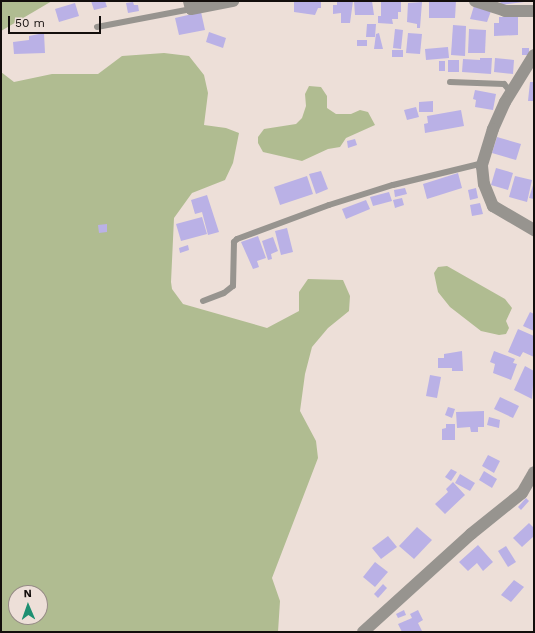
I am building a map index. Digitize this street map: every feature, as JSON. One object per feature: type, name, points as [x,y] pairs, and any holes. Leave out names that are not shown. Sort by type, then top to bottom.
[{"type":"street","points":[[190,5],[233,1]]},
{"type":"street","points":[[475,1],[505,11],[534,11]]},
{"type":"street","points":[[534,55],[512,92],[493,129],[482,163],[484,184],[493,206],[534,230]]},
{"type":"street","points":[[363,632],[466,539],[522,493],[534,472]]},
{"type":"lane","points":[[97,27],[190,5]]},
{"type":"lane","points":[[450,82],[504,84],[512,92]]},
{"type":"lane","points":[[203,301],[224,293],[233,286],[234,242],[237,240],[329,205],[392,185],[482,163]]},
{"type":"green space","points":[[1,1],[52,1],[1,31]]},
{"type":"green space","points":[[164,53],[189,56],[204,75],[208,93],[204,125],[226,128],[239,133],[233,163],[225,180],[192,193],[174,218],[171,282],[172,289],[183,304],[267,328],[299,311],[299,292],[308,279],[343,280],[350,296],[349,311],[328,328],[312,347],[305,374],[300,411],[316,441],[318,458],[272,578],[280,601],[278,632],[1,632],[1,72],[14,82],[52,74],[98,74],[122,56]]},
{"type":"green space","points":[[309,86],[321,87],[327,96],[327,108],[336,114],[351,114],[360,110],[368,112],[375,125],[346,138],[340,147],[328,149],[302,161],[263,152],[258,143],[258,137],[264,129],[296,124],[302,118],[306,106],[305,94]]},
{"type":"green space","points":[[447,266],[505,299],[512,308],[506,321],[509,328],[506,334],[499,335],[481,331],[450,307],[438,292],[434,273],[438,267]]},
{"type":"building","points":[[91,1],[105,1],[107,7],[94,10]]},
{"type":"building","points":[[294,1],[321,1],[321,8],[318,8],[315,15],[294,12]]},
{"type":"building","points":[[337,1],[353,1],[350,23],[341,23],[341,13],[333,14],[333,5],[337,5]]},
{"type":"building","points":[[354,1],[372,1],[374,15],[355,15]]},
{"type":"building","points":[[381,1],[401,1],[401,12],[398,12],[398,19],[392,19],[393,24],[378,23],[378,16],[381,16]]},
{"type":"building","points":[[429,1],[456,1],[455,18],[429,18]]},
{"type":"building","points":[[500,1],[524,1],[524,2],[501,5]]},
{"type":"building","points":[[133,2],[134,5],[138,5],[139,11],[128,13],[126,3]]},
{"type":"building","points":[[422,2],[420,28],[417,28],[417,24],[407,22],[408,3]]},
{"type":"building","points":[[75,3],[79,16],[59,22],[55,9]]},
{"type":"building","points":[[474,6],[491,11],[487,22],[470,19]]},
{"type":"building","points":[[201,12],[205,30],[179,35],[175,18]]},
{"type":"building","points":[[499,17],[518,17],[518,35],[494,36],[494,23],[499,23]]},
{"type":"building","points":[[367,24],[376,24],[375,37],[366,37]]},
{"type":"building","points":[[453,25],[466,26],[465,56],[451,55]]},
{"type":"building","points":[[395,29],[403,30],[401,49],[393,48]]},
{"type":"building","points":[[469,29],[486,30],[485,53],[468,53]]},
{"type":"building","points":[[209,32],[226,38],[223,48],[206,42]]},
{"type":"building","points":[[44,33],[45,53],[14,54],[13,42],[29,40],[29,36]]},
{"type":"building","points":[[379,33],[383,49],[374,49],[376,34]]},
{"type":"building","points":[[408,33],[422,34],[420,54],[406,53]]},
{"type":"building","points":[[357,40],[367,40],[367,46],[357,46]]},
{"type":"building","points":[[448,47],[449,58],[426,60],[425,49]]},
{"type":"building","points":[[522,48],[529,48],[529,55],[522,55]]},
{"type":"building","points":[[392,50],[403,50],[403,57],[392,57]]},
{"type":"building","points":[[480,58],[492,58],[491,74],[462,72],[463,59],[480,60]]},
{"type":"building","points":[[495,58],[514,60],[513,74],[494,72]]},
{"type":"building","points":[[448,60],[459,60],[459,72],[448,72]]},
{"type":"building","points":[[439,61],[445,61],[445,71],[439,71]]},
{"type":"building","points":[[530,82],[534,82],[534,101],[528,101]]},
{"type":"building","points":[[475,90],[496,94],[493,110],[475,107],[476,100],[473,99]]},
{"type":"building","points":[[433,101],[433,112],[419,112],[419,102]]},
{"type":"building","points":[[416,107],[419,117],[407,120],[404,110]]},
{"type":"building","points":[[461,110],[464,126],[425,133],[424,124],[428,123],[427,116]]},
{"type":"building","points":[[497,137],[521,144],[516,160],[492,153]]},
{"type":"building","points":[[355,139],[357,145],[348,148],[347,141]]},
{"type":"building","points":[[496,168],[513,173],[508,190],[491,185]]},
{"type":"building","points":[[321,171],[328,189],[316,194],[309,174]]},
{"type":"building","points":[[458,173],[462,188],[427,199],[423,184]]},
{"type":"building","points":[[307,176],[313,194],[280,205],[274,187]]},
{"type":"building","points":[[515,176],[532,180],[527,202],[509,197]]},
{"type":"building","points":[[534,182],[534,199],[529,198]]},
{"type":"building","points":[[405,188],[407,194],[395,197],[394,190]]},
{"type":"building","points":[[476,188],[478,198],[470,200],[468,190]]},
{"type":"building","points":[[389,192],[392,201],[373,206],[370,197]]},
{"type":"building","points":[[207,195],[219,232],[208,235],[202,212],[195,214],[191,200]]},
{"type":"building","points":[[402,198],[404,205],[395,208],[393,200]]},
{"type":"building","points":[[366,200],[370,209],[346,219],[342,209]]},
{"type":"building","points":[[480,203],[483,214],[472,216],[470,205]]},
{"type":"building","points":[[202,217],[207,234],[181,241],[176,224]]},
{"type":"building","points":[[107,224],[107,232],[99,233],[98,225]]},
{"type":"building","points":[[287,228],[293,252],[281,255],[275,231]]},
{"type":"building","points":[[258,236],[266,258],[257,261],[259,267],[253,269],[241,242]]},
{"type":"building","points":[[273,237],[278,251],[271,254],[272,259],[268,260],[262,241]]},
{"type":"building","points":[[188,245],[189,250],[180,253],[179,248]]},
{"type":"building","points":[[530,312],[534,314],[534,331],[523,326]]},
{"type":"building","points":[[518,329],[534,336],[534,357],[523,352],[520,357],[508,352]]},
{"type":"building","points":[[462,351],[463,371],[452,371],[452,368],[438,368],[438,358],[444,358],[444,354]]},
{"type":"building","points":[[494,351],[515,359],[513,363],[517,364],[511,380],[493,373],[495,364],[490,362]]},
{"type":"building","points":[[525,366],[534,371],[532,399],[514,390]]},
{"type":"building","points":[[430,375],[441,377],[437,398],[426,396]]},
{"type":"building","points":[[500,397],[519,406],[513,418],[494,409]]},
{"type":"building","points":[[448,407],[455,409],[452,418],[445,415]]},
{"type":"building","points":[[484,411],[484,427],[478,427],[478,432],[471,432],[470,427],[457,428],[456,412]]},
{"type":"building","points":[[489,417],[500,420],[499,428],[487,425]]},
{"type":"building","points":[[446,424],[455,424],[455,440],[442,440],[442,429],[446,428]]},
{"type":"building","points":[[488,455],[500,461],[494,473],[482,466]]},
{"type":"building","points":[[451,469],[457,472],[451,481],[445,477]]},
{"type":"building","points":[[484,471],[497,479],[492,488],[479,480]]},
{"type":"building","points":[[460,474],[475,483],[470,491],[455,483]]},
{"type":"building","points":[[453,482],[465,495],[445,514],[435,504],[448,492],[446,489]]},
{"type":"building","points":[[526,498],[529,501],[521,510],[518,507]]},
{"type":"building","points":[[529,523],[534,528],[534,536],[522,547],[513,538]]},
{"type":"building","points":[[417,527],[432,540],[414,559],[399,546]]},
{"type":"building","points":[[388,536],[397,547],[381,559],[372,548]]},
{"type":"building","points":[[478,545],[493,562],[483,571],[477,563],[468,571],[459,562]]},
{"type":"building","points":[[506,546],[516,562],[508,567],[498,551]]},
{"type":"building","points":[[375,562],[388,572],[375,587],[363,577]]},
{"type":"building","points":[[514,580],[524,587],[511,602],[501,595]]},
{"type":"building","points":[[383,584],[387,588],[378,598],[374,594]]},
{"type":"building","points":[[404,610],[406,615],[398,618],[396,614]]},
{"type":"building","points":[[418,610],[423,620],[418,623],[422,631],[402,632],[398,624],[412,618],[410,614]]}]
